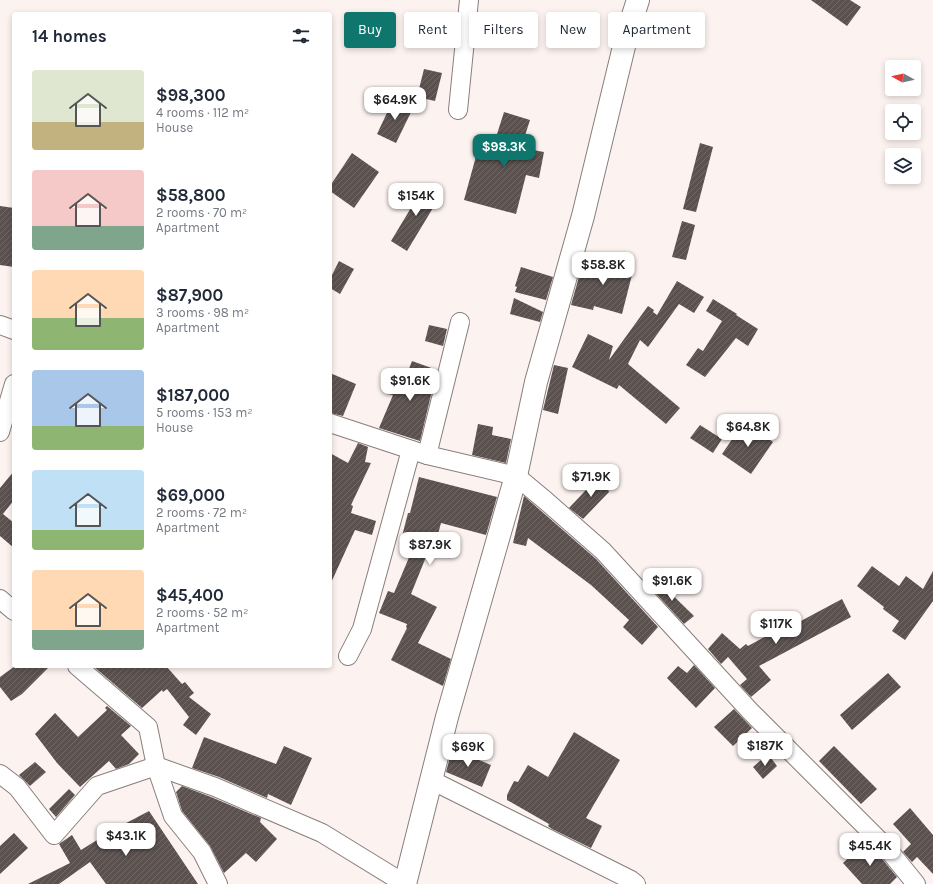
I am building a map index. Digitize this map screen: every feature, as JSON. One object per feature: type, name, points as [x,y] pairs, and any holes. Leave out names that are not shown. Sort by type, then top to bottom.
[{"type":"street","points":[[458,110],[469,0]]},
{"type":"street","points":[[0,774],[17,787],[54,835],[97,786],[156,766],[215,787],[322,833],[405,884],[447,717],[516,476],[536,382],[583,216],[627,34],[638,0]]},
{"type":"street","points":[[348,656],[362,629],[460,322]]},
{"type":"street","points":[[0,325],[12,329]]},
{"type":"street","points":[[0,432],[12,391]]},
{"type":"street","points":[[332,424],[419,453],[516,476],[603,551],[750,711],[886,847],[916,884]]},
{"type":"street","points":[[0,599],[12,609]]},
{"type":"street","points":[[79,668],[148,727],[156,766],[173,816],[202,852],[218,884]]},
{"type":"street","points":[[431,780],[631,880],[636,884]]},
{"type":"building","points":[[811,0],[850,0],[861,7],[847,26]]},
{"type":"building","points":[[424,69],[442,73],[435,101],[417,97]]},
{"type":"building","points":[[394,98],[413,108],[396,143],[377,134]]},
{"type":"building","points":[[504,112],[530,120],[521,148],[544,152],[539,178],[526,175],[516,214],[464,200],[478,149],[491,153]]},
{"type":"building","points":[[700,143],[713,147],[696,212],[683,209]]},
{"type":"building","points":[[352,153],[379,172],[354,208],[332,192],[332,183]]},
{"type":"building","points":[[426,183],[442,193],[407,251],[391,241]]},
{"type":"building","points":[[0,206],[12,208],[12,267],[0,265]]},
{"type":"building","points":[[682,221],[695,225],[686,260],[672,257]]},
{"type":"building","points":[[584,259],[616,267],[617,262],[634,267],[622,314],[594,306],[593,310],[571,305]]},
{"type":"building","points":[[339,261],[354,269],[340,294],[332,289],[332,275]]},
{"type":"building","points":[[521,267],[553,277],[546,300],[515,292],[517,287],[515,286]]},
{"type":"building","points":[[677,281],[704,297],[694,313],[679,304],[648,347],[640,340],[628,364],[680,408],[666,424],[619,385],[617,389],[572,367],[588,334],[613,346],[609,360],[648,306],[654,310],[653,312],[657,315]]},
{"type":"building","points":[[514,298],[543,312],[540,322],[510,314]]},
{"type":"building","points":[[713,299],[758,329],[748,346],[736,338],[705,377],[686,365],[698,348],[703,351],[722,321],[706,311]]},
{"type":"building","points":[[429,325],[447,329],[443,346],[425,341]]},
{"type":"building","points":[[412,361],[437,370],[420,441],[379,428],[393,395],[387,394],[391,379],[404,382]]},
{"type":"building","points":[[554,365],[568,368],[558,414],[543,410]]},
{"type":"building","points":[[332,374],[356,384],[343,416],[332,413]]},
{"type":"building","points":[[744,422],[773,442],[751,474],[722,454]]},
{"type":"building","points":[[478,424],[493,427],[492,435],[511,439],[506,463],[472,455]]},
{"type":"building","points":[[700,425],[722,439],[713,453],[690,438]]},
{"type":"building","points":[[358,443],[368,447],[365,462],[371,463],[351,505],[353,506],[351,513],[376,521],[372,535],[355,530],[332,581],[332,454],[348,463]]},
{"type":"building","points":[[12,473],[12,503],[3,514],[12,521],[12,546],[0,536],[0,488]]},
{"type":"building","points":[[602,473],[609,492],[583,519],[569,508]]},
{"type":"building","points":[[419,477],[497,497],[486,535],[441,523],[433,553],[428,552],[411,594],[437,607],[418,643],[451,659],[443,686],[391,660],[407,628],[407,624],[379,613],[388,591],[394,593],[413,548],[400,544]]},
{"type":"building","points":[[524,496],[596,559],[658,627],[642,645],[623,627],[629,620],[591,585],[528,538],[526,546],[513,543]]},
{"type":"building","points":[[872,566],[899,586],[906,576],[923,589],[933,571],[933,601],[905,640],[892,631],[899,621],[857,586]]},
{"type":"building","points":[[656,579],[694,616],[684,624],[649,586]]},
{"type":"building","points":[[842,599],[851,617],[759,666],[771,680],[751,697],[740,685],[747,679],[728,657],[721,664],[708,649],[722,633],[740,649],[746,644],[748,646],[783,627],[784,629],[798,620],[799,622]]},
{"type":"building","points":[[694,665],[715,688],[696,708],[667,678],[678,666],[687,673]]},
{"type":"building","points":[[12,668],[48,668],[22,694],[11,701],[0,687],[0,677]]},
{"type":"building","points":[[95,668],[168,668],[182,684],[185,682],[194,693],[189,697],[211,714],[196,735],[183,725],[189,717],[167,689],[163,692],[162,690],[142,708]]},
{"type":"building","points":[[888,673],[901,687],[852,730],[840,715]]},
{"type":"building","points":[[107,706],[131,726],[121,735],[139,754],[129,764],[116,769],[109,761],[80,787],[57,763],[35,734],[55,713],[78,737],[107,710],[105,708]]},
{"type":"building","points":[[734,709],[752,728],[733,746],[714,727]]},
{"type":"building","points":[[574,732],[620,760],[586,818],[602,826],[591,848],[552,829],[548,826],[549,824],[507,800],[507,795],[514,781],[518,782],[528,765],[548,777]]},
{"type":"building","points":[[204,737],[276,764],[284,746],[312,758],[291,805],[268,794],[267,798],[219,777],[192,768]]},
{"type":"building","points":[[834,746],[877,789],[861,804],[819,761]]},
{"type":"building","points":[[452,749],[491,765],[482,787],[446,772]]},
{"type":"building","points":[[768,754],[777,766],[763,779],[753,767]]},
{"type":"building","points":[[35,762],[46,772],[30,786],[19,775]]},
{"type":"building","points":[[182,786],[261,818],[260,822],[277,839],[256,862],[246,853],[224,873],[210,846],[182,811],[176,792]]},
{"type":"building","points":[[69,789],[75,795],[56,817],[49,809]]},
{"type":"building","points":[[910,808],[933,835],[933,874],[917,857],[912,862],[903,852],[911,844],[893,824]]},
{"type":"building","points":[[149,811],[198,884],[106,884],[90,862],[59,884],[28,884],[70,863],[59,844],[72,835],[81,850],[113,830]]},
{"type":"building","points":[[14,833],[28,848],[0,874],[0,846]]},
{"type":"building","points":[[866,842],[897,877],[890,884],[862,884],[843,863]]}]
